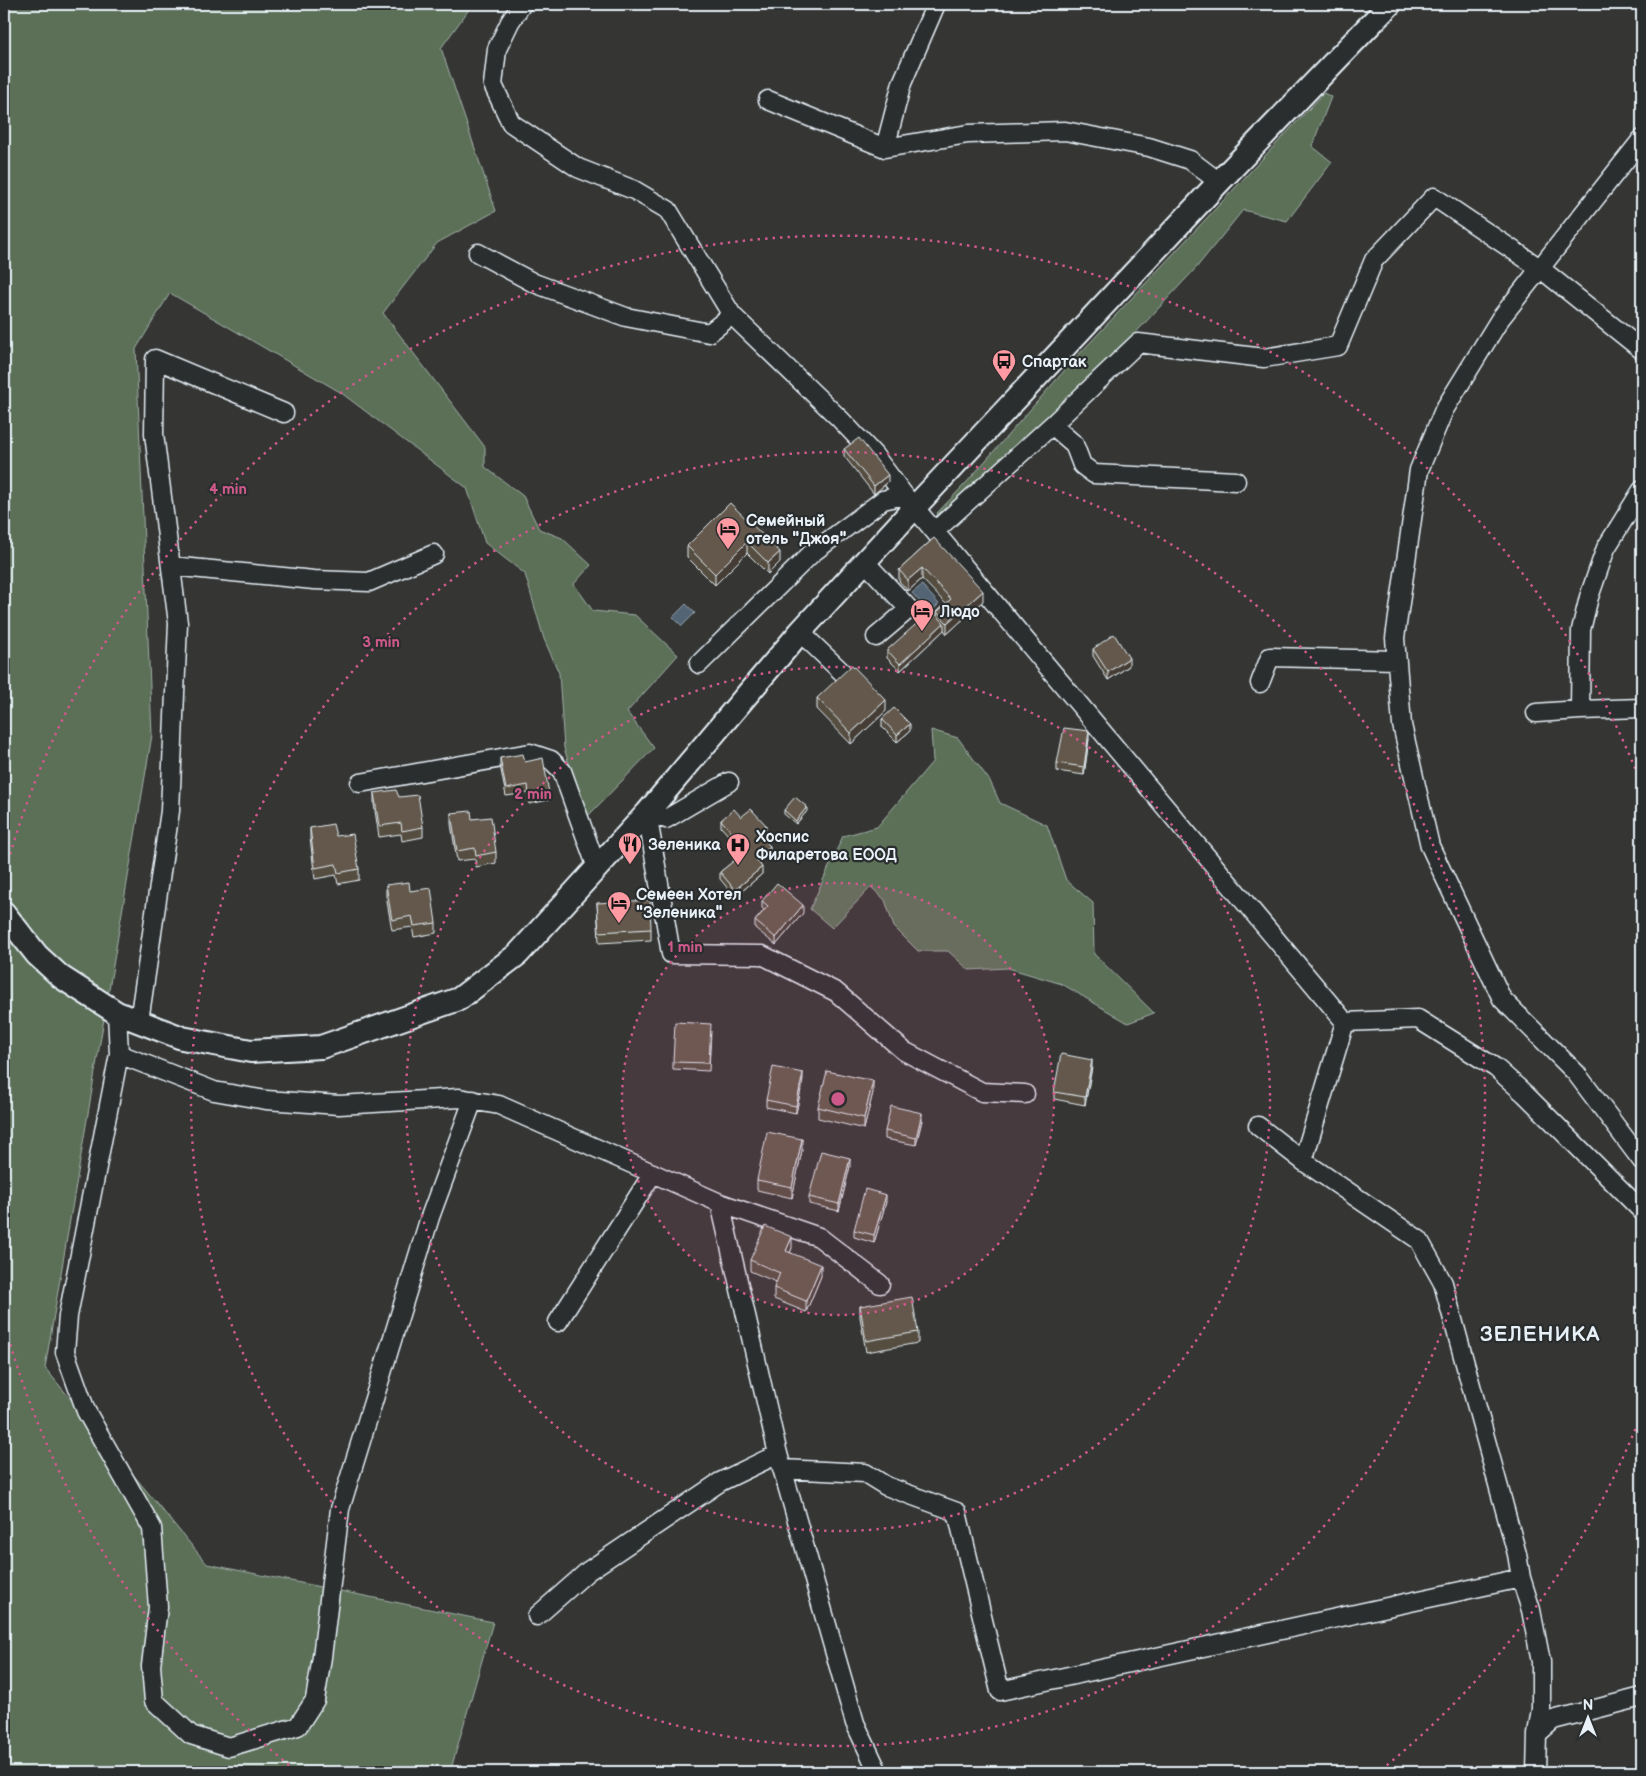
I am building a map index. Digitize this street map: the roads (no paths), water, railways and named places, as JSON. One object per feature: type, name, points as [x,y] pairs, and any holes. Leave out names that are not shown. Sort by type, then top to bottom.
[{"type":"main road","points":[[4,913],[37,955],[61,976],[117,1013],[182,1038],[252,1051],[320,1047],[459,999],[518,954],[647,813],[800,632],[865,562],[909,501],[1390,4]]},
{"type":"street","points":[[522,4],[510,22],[497,50],[493,86],[511,123],[578,168],[634,190],[668,210],[732,315],[840,419],[874,455],[909,501],[1345,1022]]},
{"type":"street","points":[[886,148],[902,83],[936,4]]},
{"type":"street","points":[[768,100],[886,148],[968,134],[1065,131],[1149,147],[1190,160],[1219,182]]},
{"type":"street","points":[[1642,139],[1500,320],[1444,410],[1419,470],[1394,638],[1402,725],[1430,846],[1502,999],[1576,1073],[1642,1161]]},
{"type":"street","points":[[935,531],[1052,425],[1138,343],[1264,358],[1338,346],[1374,260],[1434,198],[1541,269],[1642,350]]},
{"type":"street","points":[[478,253],[534,283],[626,317],[709,333],[732,315]]},
{"type":"street","points":[[138,1022],[170,811],[178,623],[154,434],[155,359],[284,413]]},
{"type":"street","points":[[1052,425],[1074,444],[1082,465],[1094,474],[1236,481]]},
{"type":"street","points":[[1580,710],[1581,630],[1590,597],[1606,548],[1642,490]]},
{"type":"street","points":[[699,664],[812,554],[883,500],[909,501]]},
{"type":"street","points":[[170,566],[314,580],[369,582],[434,554]]},
{"type":"street","points":[[865,562],[908,609],[876,637]]},
{"type":"street","points":[[800,632],[844,674]]},
{"type":"street","points":[[1260,683],[1270,657],[1396,660]]},
{"type":"street","points":[[1536,713],[1642,708]]},
{"type":"street","points":[[360,783],[530,753],[552,760],[562,771],[597,868]]},
{"type":"street","points":[[729,782],[666,819],[647,813],[671,954],[762,955],[836,992],[904,1051],[982,1092],[1025,1094]]},
{"type":"street","points":[[117,1013],[119,1054],[68,1316],[65,1352],[86,1411],[152,1528],[158,1608],[151,1666],[154,1701],[190,1735],[229,1747],[298,1726],[315,1700],[340,1509],[430,1217],[473,1100]]},
{"type":"street","points":[[1345,1022],[1418,1019],[1496,1068],[1525,1094],[1642,1210]]},
{"type":"street","points":[[1303,1161],[1345,1022]]},
{"type":"street","points":[[119,1054],[214,1091],[266,1100],[339,1105],[459,1098],[499,1105],[720,1203],[819,1237],[880,1284]]},
{"type":"street","points":[[1258,1126],[1303,1161],[1419,1240],[1443,1283],[1517,1554],[1521,1578],[1531,1610],[1541,1662],[1541,1709],[1537,1734],[1536,1772]]},
{"type":"street","points":[[558,1322],[653,1173]]},
{"type":"street","points":[[720,1203],[780,1461],[856,1722],[878,1772]]},
{"type":"street","points":[[537,1616],[588,1571],[712,1488],[780,1461],[865,1473],[886,1486],[956,1512],[1000,1691],[1521,1578]]},
{"type":"street","points":[[1537,1734],[1553,1720],[1642,1697]]},
{"type":"water","points":[[922,585],[939,604],[930,613],[912,593]]},
{"type":"water","points":[[686,604],[695,613],[682,626],[673,617]]},
{"type":"place","name":"Спартак","points":[[1004,382]]},
{"type":"place","name":"Семейный отель \"Джоя\"","points":[[728,550]]},
{"type":"place","name":"Людо","points":[[922,632]]},
{"type":"place","name":"Зеленика","points":[[630,865]]},
{"type":"place","name":"Хоспис Филаретова ЕООД","points":[[738,866]]},
{"type":"place","name":"Семеен Хотел \"Зеленика\"","points":[[619,924]]},
{"type":"district","name":"ЗЕЛЕНИКА","points":[[1540,1334]]}]
